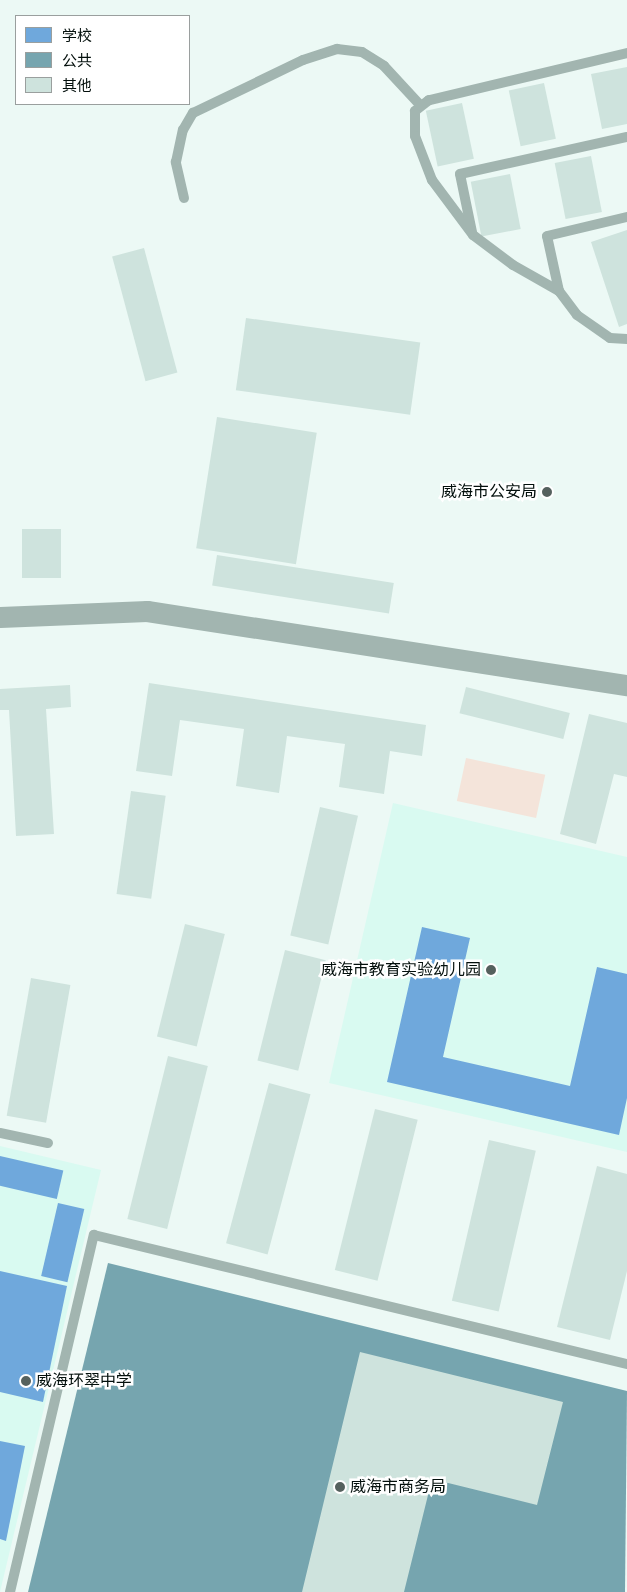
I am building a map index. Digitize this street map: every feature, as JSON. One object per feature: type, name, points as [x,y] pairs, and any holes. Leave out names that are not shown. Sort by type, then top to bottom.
[{"type":"street","points":[[0,617],[148,610],[627,684]]},
{"type":"lane","points":[[184,198],[176,162],[184,130],[193,113],[303,60],[337,49],[362,52],[384,66],[421,106]]},
{"type":"lane","points":[[627,53],[429,100],[415,111],[415,136],[432,180],[473,235],[514,265],[559,291],[577,315],[610,338],[627,339]]},
{"type":"lane","points":[[473,235],[460,174],[627,137]]},
{"type":"lane","points":[[559,291],[547,236],[627,217]]},
{"type":"lane","points":[[0,1133],[48,1143]]},
{"type":"lane","points":[[10,1592],[94,1235],[627,1364]]},
{"type":"shaded area","points":[[466,758],[545,775],[536,818],[457,801]]},
{"type":"shaded area","name":"威海市教育实验幼儿园","points":[[393,803],[627,857],[627,1152],[329,1083]]},
{"type":"shaded area","name":"威海环翠中学","points":[[0,1146],[101,1170],[0,1592]]},
{"type":"building: 学校","points":[[422,927],[470,938],[443,1057],[570,1086],[597,967],[627,974],[627,1098],[619,1135],[387,1082]]},
{"type":"building: 学校","points":[[0,1156],[63,1171],[57,1199],[0,1186]]},
{"type":"building: 学校","points":[[58,1203],[84,1209],[67,1282],[41,1276]]},
{"type":"building: 学校","points":[[0,1271],[67,1286],[43,1402],[0,1392]]},
{"type":"building: 学校","points":[[0,1441],[25,1446],[6,1541],[0,1539]]},
{"type":"building: 公共","name":"威海市商务局","points":[[108,1263],[627,1391],[625,1592],[28,1592]]},
{"type":"building: 其他","points":[[627,67],[627,124],[602,129],[591,74]]},
{"type":"building: 其他","points":[[544,83],[556,139],[521,146],[509,90]]},
{"type":"building: 其他","points":[[462,103],[474,159],[438,166],[426,111]]},
{"type":"building: 其他","points":[[591,156],[602,212],[566,219],[555,163]]},
{"type":"building: 其他","points":[[510,174],[521,229],[481,237],[471,182]]},
{"type":"building: 其他","points":[[627,230],[627,324],[619,327],[591,242]]},
{"type":"building: 其他","points":[[144,248],[177,373],[146,381],[112,257]]},
{"type":"building: 其他","points":[[246,318],[420,342],[410,415],[236,390]]},
{"type":"building: 其他","points":[[217,417],[317,433],[296,564],[196,548]]},
{"type":"building: 其他","points":[[22,529],[61,529],[61,578],[22,578]]},
{"type":"building: 其他","points":[[217,555],[394,583],[389,614],[212,586]]},
{"type":"building: 其他","points":[[149,683],[426,725],[422,756],[390,751],[384,794],[339,787],[345,744],[287,736],[279,793],[236,786],[244,729],[180,720],[172,776],[136,771]]},
{"type":"building: 其他","points":[[70,685],[71,707],[46,709],[54,834],[16,836],[9,710],[0,710],[0,689]]},
{"type":"building: 其他","points":[[466,687],[570,713],[563,739],[459,713]]},
{"type":"building: 其他","points":[[589,714],[627,723],[627,777],[614,774],[596,844],[560,834]]},
{"type":"building: 其他","points":[[131,791],[166,796],[151,899],[117,894]]},
{"type":"building: 其他","points":[[320,807],[358,816],[328,944],[290,936]]},
{"type":"building: 其他","points":[[185,924],[225,934],[197,1046],[157,1037]]},
{"type":"building: 其他","points":[[285,950],[326,960],[298,1071],[257,1061]]},
{"type":"building: 其他","points":[[31,978],[70,985],[46,1123],[7,1116]]},
{"type":"building: 其他","points":[[168,1056],[208,1066],[167,1229],[127,1219]]},
{"type":"building: 其他","points":[[269,1083],[311,1094],[268,1254],[226,1243]]},
{"type":"building: 其他","points":[[375,1109],[418,1120],[378,1281],[335,1270]]},
{"type":"building: 其他","points":[[489,1140],[536,1151],[499,1312],[452,1301]]},
{"type":"building: 其他","points":[[597,1166],[627,1174],[627,1271],[610,1340],[557,1327]]},
{"type":"building: 其他","points":[[360,1352],[563,1402],[537,1505],[432,1479],[404,1592],[302,1592]]},
{"type":"place","name":"威海市公安局","points":[[547,492]]},
{"type":"place","name":"威海市教育实验幼儿园","points":[[491,970]]},
{"type":"place","name":"威海环翠中学","points":[[26,1381]]},
{"type":"place","name":"威海市商务局","points":[[340,1487]]}]
